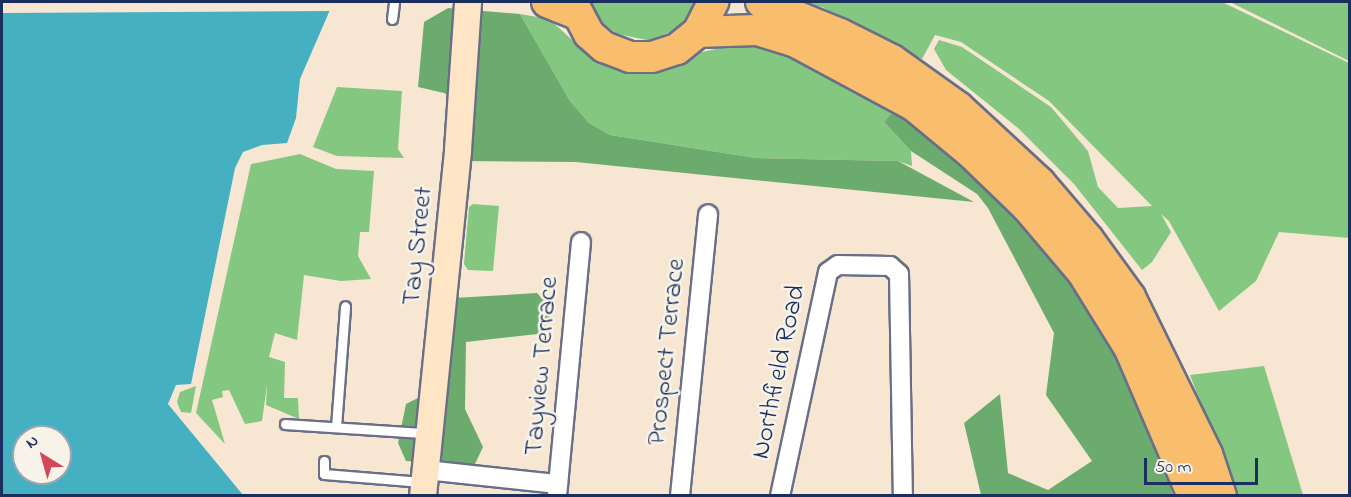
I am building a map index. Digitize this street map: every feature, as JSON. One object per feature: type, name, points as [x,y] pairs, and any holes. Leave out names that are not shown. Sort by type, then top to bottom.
[{"type":"highway","points":[[547,2],[574,8],[589,34],[604,47],[630,57],[652,57],[677,49],[698,32],[713,2]]},
{"type":"highway","points":[[761,2],[840,34],[892,60],[958,107],[1041,183],[1088,239],[1130,297],[1207,454],[1221,495]]},
{"type":"highway","points":[[698,32],[757,30],[794,41],[913,105],[970,152],[1028,208],[1083,273],[1130,349],[1193,495]]},
{"type":"main road","name":"Tay Street","points":[[425,482],[458,150],[468,2]]},
{"type":"street","name":"Prospect Terrace","points":[[681,495],[708,214]]},
{"type":"street","name":"Tayview Terrace","points":[[558,490],[581,242]]},
{"type":"street","name":"Northfield Road","points":[[780,495],[828,272],[838,265],[890,267],[899,274],[903,495]]},
{"type":"street","points":[[425,482],[558,490]]},
{"type":"lane","points":[[392,19],[394,2]]},
{"type":"lane","points":[[336,427],[345,306]]},
{"type":"lane","points":[[285,424],[430,433]]},
{"type":"lane","points":[[324,461],[324,474],[425,482]]},
{"type":"green space","points":[[591,2],[697,2],[683,25],[652,41],[617,34],[603,23]]},
{"type":"green space","points":[[793,2],[1222,2],[1349,63],[1349,238],[1279,232],[1256,281],[1219,311],[1169,221],[1161,214],[1171,232],[1152,262],[1142,270],[1074,184],[1018,128],[946,70],[934,49],[939,40],[962,47],[1051,107],[1088,151],[1098,187],[1118,208],[1152,206],[1049,101],[961,42],[935,35],[922,59],[822,7]]},
{"type":"green space","points":[[1230,2],[1349,2],[1349,61]]},
{"type":"green space","points":[[448,8],[520,14],[570,101],[589,123],[610,135],[756,158],[898,161],[974,202],[576,162],[465,161],[473,107],[444,93],[418,87],[424,22]]},
{"type":"green space","points":[[520,14],[549,19],[592,58],[618,71],[646,73],[702,52],[735,45],[766,45],[793,53],[894,110],[884,122],[911,151],[912,166],[898,161],[756,158],[610,135],[589,123],[570,101]]},
{"type":"green space","points":[[337,87],[402,91],[398,149],[404,158],[337,156],[313,147]]},
{"type":"green space","points":[[894,110],[934,140],[1019,218],[1035,227],[1113,352],[1148,424],[1173,495],[981,495],[964,423],[1000,394],[1008,473],[1048,490],[1092,461],[1046,395],[1054,333],[988,208],[977,194],[911,151],[884,122]]},
{"type":"green space","points":[[300,154],[336,169],[374,171],[369,232],[360,232],[358,256],[371,279],[341,281],[304,275],[297,340],[275,333],[269,357],[285,362],[284,398],[298,398],[299,419],[266,405],[267,385],[262,421],[245,424],[229,390],[222,391],[223,397],[212,400],[225,444],[196,413],[251,164]]},
{"type":"green space","points":[[473,204],[499,206],[493,271],[468,270],[464,264],[469,207]]},
{"type":"green space","points":[[537,293],[554,312],[538,334],[466,342],[465,409],[483,447],[474,466],[406,461],[398,443],[406,404],[440,387],[454,298]]},
{"type":"green space","points":[[1264,366],[1303,495],[1235,495],[1190,375]]},
{"type":"green space","points":[[196,386],[191,413],[181,412],[177,402],[180,392]]},
{"type":"water","points":[[2,2],[333,3],[300,79],[296,118],[287,143],[262,145],[243,152],[235,168],[191,384],[176,385],[168,404],[243,495],[2,495]]},
{"type":"pier","points":[[2,2],[336,2],[332,11],[2,13]]}]
